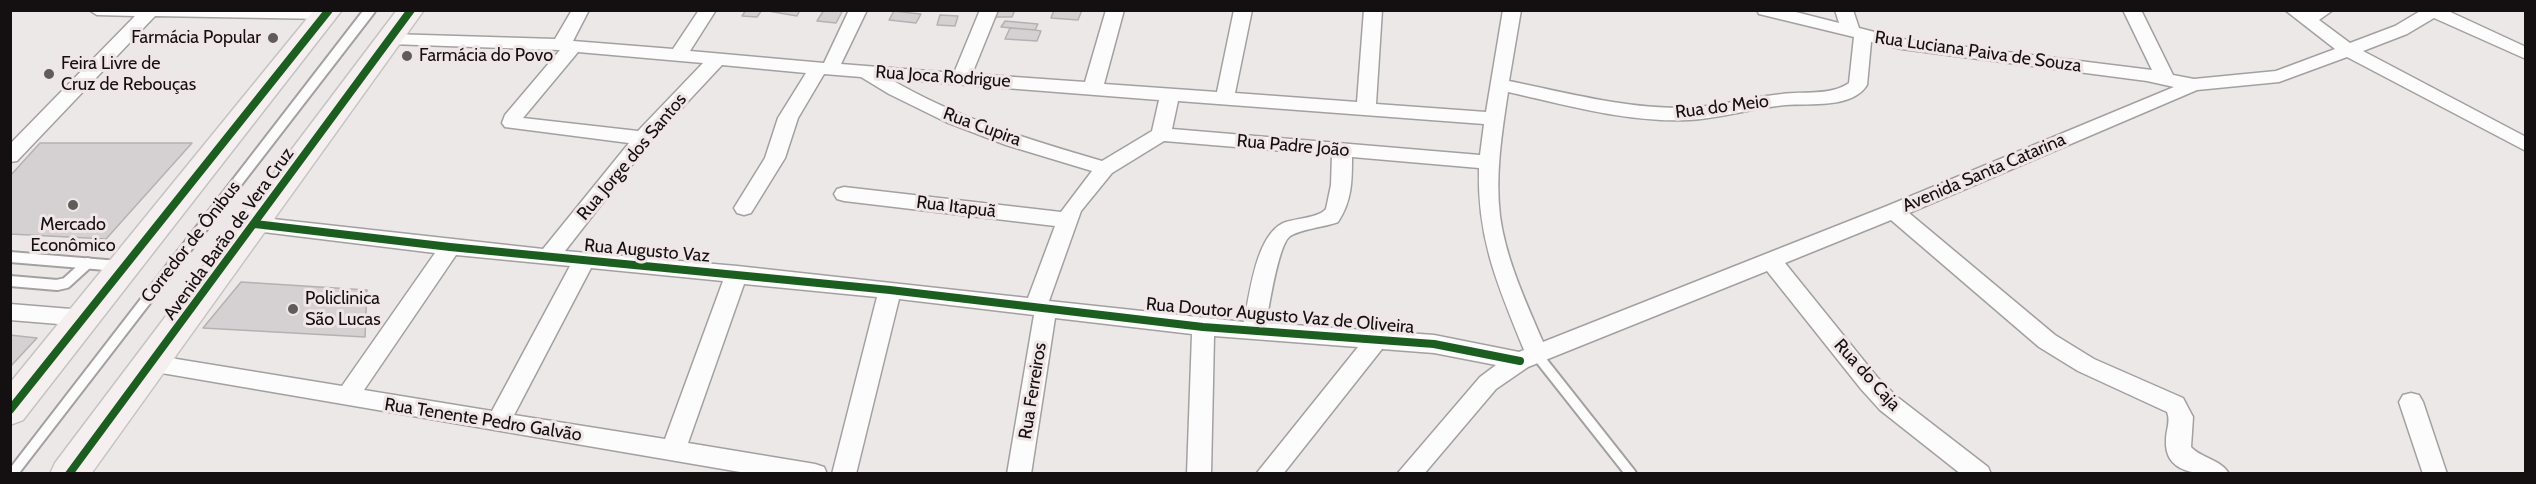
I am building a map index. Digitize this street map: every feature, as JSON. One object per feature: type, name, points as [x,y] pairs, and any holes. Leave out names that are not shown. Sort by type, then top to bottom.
[{"type":"highway","name":"Avenida Barão de Vera Cruz","points":[[69,474],[411,10]]},
{"type":"highway","points":[[10,410],[327,12]]},
{"type":"street","points":[[97,10],[327,12]]},
{"type":"street","points":[[581,10],[567,45],[512,119],[512,123],[643,138]]},
{"type":"street","points":[[678,55],[708,10]]},
{"type":"street","points":[[744,208],[775,158],[788,118],[824,68],[858,10]]},
{"type":"street","points":[[961,79],[989,10]]},
{"type":"street","points":[[1093,88],[1115,10]]},
{"type":"street","points":[[1225,98],[1243,10]]},
{"type":"street","points":[[1366,108],[1372,10]]},
{"type":"street","points":[[1512,10],[1490,162],[1490,214],[1499,258],[1529,358]]},
{"type":"street","name":"Rua Luciana Paiva de Souza","points":[[1764,10],[1902,44],[2166,78],[2194,85]]},
{"type":"street","points":[[1844,10],[1857,33]]},
{"type":"street","points":[[2132,10],[2166,78]]},
{"type":"street","points":[[2300,15],[2325,10]]},
{"type":"street","points":[[10,156],[151,11]]},
{"type":"street","points":[[2434,11],[2526,54]]},
{"type":"street","name":"Avenida Santa Catarina","points":[[1417,471],[1488,383],[1499,374],[1529,358],[1894,211],[2194,85],[2280,76],[2401,30],[2434,11]]},
{"type":"street","points":[[2300,15],[2350,51],[2526,145]]},
{"type":"street","name":"Rua do Meio","points":[[1500,85],[1599,105],[1676,114],[1708,112],[1779,100],[1842,94],[1855,89],[1858,85],[1857,33]]},
{"type":"street","name":"Rua Joca Rodrigue","points":[[390,39],[567,45],[865,72],[1496,119]]},
{"type":"street","name":"Rua Jorge dos Santos","points":[[548,257],[643,138],[718,58]]},
{"type":"street","name":"Rua Cupira","points":[[865,72],[900,95],[940,112],[1049,152],[1105,168]]},
{"type":"street","points":[[1105,168],[1161,134],[1170,94]]},
{"type":"street","name":"Rua Padre João","points":[[1161,134],[1490,162]]},
{"type":"street","points":[[1254,331],[1265,276],[1278,236],[1285,231],[1325,220],[1336,212],[1339,202],[1342,150]]},
{"type":"street","name":"Rua Ferreiros","points":[[1019,474],[1041,307],[1068,220],[1080,196],[1105,168]]},
{"type":"street","name":"Rua Itapuã","points":[[844,194],[1068,220]]},
{"type":"street","points":[[1894,211],[2047,342],[2077,360],[2175,405],[2181,411],[2182,418],[2179,450],[2185,457],[2217,474]]},
{"type":"street","name":"Rua Augusto Vaz","points":[[255,224],[450,247],[738,274],[1041,307]]},
{"type":"street","points":[[346,397],[450,247]]},
{"type":"street","points":[[498,422],[584,261]]},
{"type":"street","name":"Rua do Caja","points":[[1771,261],[1888,403],[1979,474]]},
{"type":"street","points":[[673,451],[738,274]]},
{"type":"street","points":[[844,474],[890,290]]},
{"type":"street","name":"Rua Doutor Augusto Vaz de Oliveira","points":[[1041,307],[1203,327],[1434,344],[1529,358]]},
{"type":"street","points":[[10,312],[83,318]]},
{"type":"street","points":[[1199,474],[1203,327]]},
{"type":"street","points":[[1268,474],[1376,340]]},
{"type":"street","name":"Rua Tenente Pedro Galvão","points":[[152,364],[815,474]]},
{"type":"street","points":[[2411,402],[2435,474]]},
{"type":"lane","name":"Corredor de Ônibus","points":[[12,474],[370,10]]},
{"type":"lane","points":[[10,257],[124,267]]},
{"type":"lane","points":[[10,281],[57,285],[66,283],[88,263]]},
{"type":"lane","points":[[1529,358],[1631,474]]},
{"type":"building","points":[[746,10],[762,10],[757,17],[742,16]]},
{"type":"building","points":[[762,10],[800,10],[797,16]]},
{"type":"building","points":[[824,10],[843,10],[836,23],[817,21]]},
{"type":"building","points":[[997,10],[1015,10],[1012,17],[995,17]]},
{"type":"building","points":[[1054,10],[1082,10],[1078,20],[1051,18]]},
{"type":"building","points":[[894,11],[921,14],[916,23],[889,20]]},
{"type":"building","points":[[940,15],[958,16],[955,26],[937,25]]},
{"type":"building","points":[[1005,21],[1038,24],[1035,30],[1001,27]]},
{"type":"building","points":[[1010,28],[1041,31],[1037,41],[1005,39]]},
{"type":"building","name":"Mercado Econômico","points":[[40,143],[192,143],[106,239],[10,234],[10,176]]},
{"type":"building","name":"Policlinica São Lucas","points":[[241,282],[367,290],[365,337],[203,328]]},
{"type":"building","points":[[10,335],[37,338],[10,367]]},
{"type":"cycle path","points":[[10,410],[329,10]]},
{"type":"cycle path","points":[[69,474],[411,10]]},
{"type":"cycle path","points":[[255,224],[450,247],[890,290],[1203,327],[1434,344],[1520,361]]},
{"type":"place","name":"Farmácia Popular","points":[[273,38]]},
{"type":"place","name":"Farmácia do Povo","points":[[407,56]]},
{"type":"place","name":"Feira Livre de Cruz de Rebouças","points":[[49,74]]},
{"type":"place","name":"Mercado Econômico","points":[[73,205]]},
{"type":"place","name":"Policlinica São Lucas","points":[[293,309]]}]
